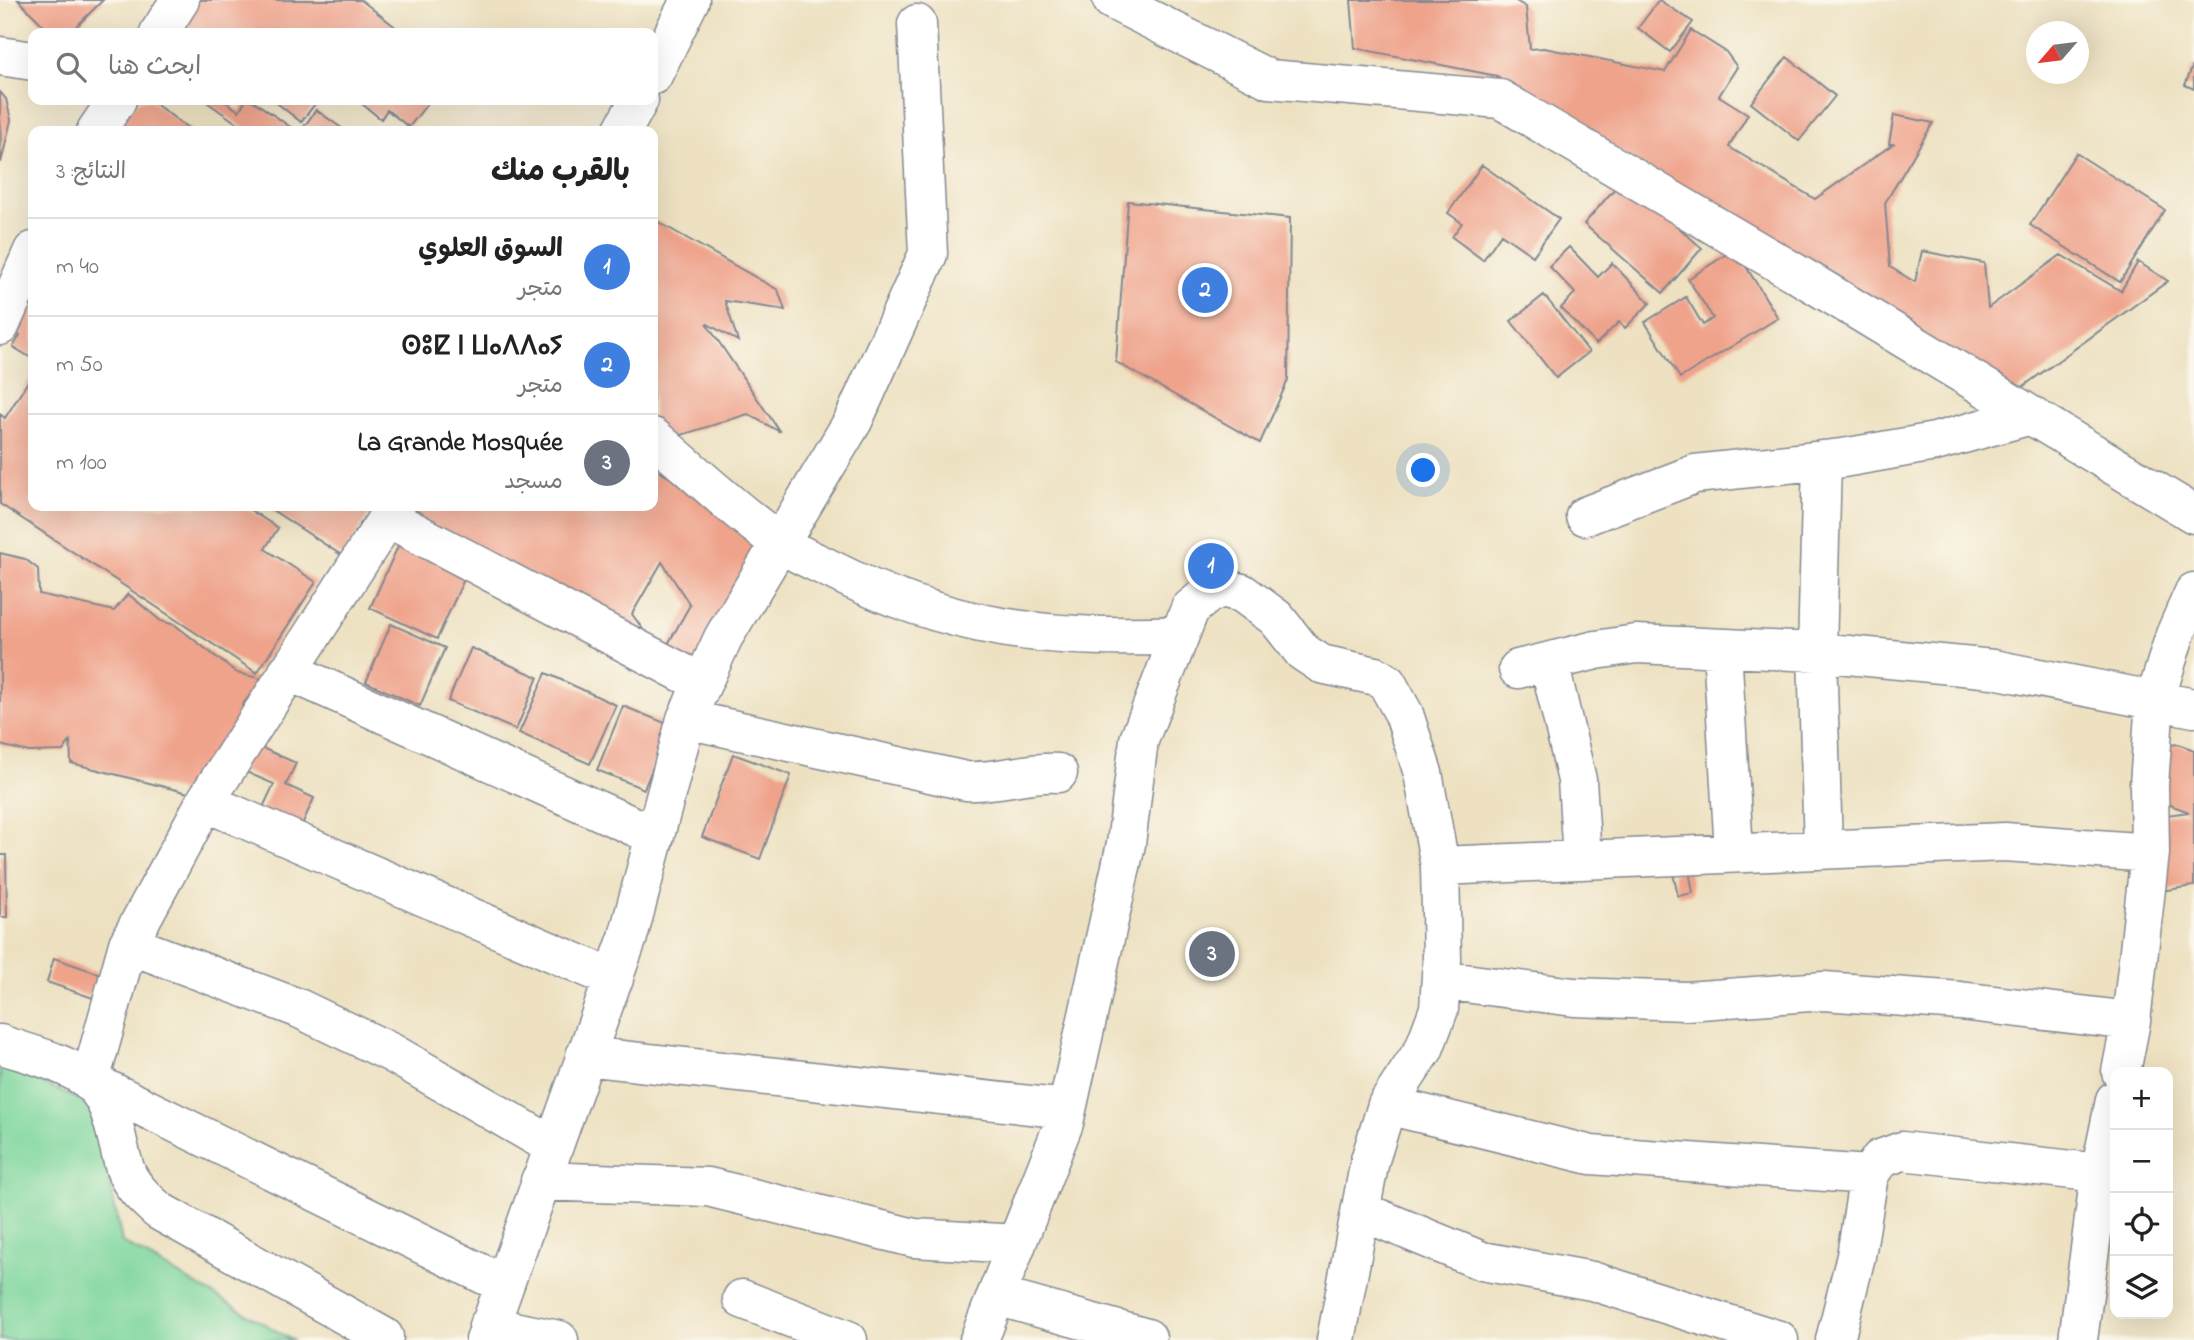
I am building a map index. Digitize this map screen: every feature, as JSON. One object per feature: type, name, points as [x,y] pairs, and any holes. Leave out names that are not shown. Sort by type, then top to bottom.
[{"type":"street","points":[[162,28],[179,0]]},
{"type":"street","points":[[658,65],[690,0]]},
{"type":"street","points":[[1112,0],[1269,79],[1500,99],[2194,514]]},
{"type":"street","points":[[559,1340],[486,1333],[628,937],[686,719],[723,638],[853,421],[928,254],[917,24]]},
{"type":"street","points":[[0,56],[28,60]]},
{"type":"street","points":[[99,126],[114,105]]},
{"type":"street","points":[[625,126],[636,105]]},
{"type":"street","points":[[0,326],[28,262]]},
{"type":"street","points":[[1585,516],[1695,474],[1822,460],[1935,442],[2031,415]]},
{"type":"street","points":[[658,441],[780,544],[878,593],[952,619],[1028,632],[1117,638],[1180,635]]},
{"type":"street","points":[[1822,460],[1817,652],[1823,848]]},
{"type":"street","points":[[384,1337],[159,1210],[138,1191],[128,1175],[108,1109],[90,1081],[128,944],[205,802],[392,512],[702,683]]},
{"type":"street","points":[[979,1340],[1067,1109],[1126,844],[1139,740],[1190,610],[1206,595],[1221,588],[1242,593],[1276,618],[1303,652],[1321,664],[1376,676],[1387,683],[1404,714],[1423,773],[1440,866],[1439,1009],[1424,1049],[1387,1105],[1370,1160],[1336,1340]]},
{"type":"street","points":[[2122,1067],[2131,1021],[2150,853],[2149,785],[2155,699],[2175,635],[2194,592]]},
{"type":"street","points":[[1582,859],[1577,780],[1534,665],[1636,644],[1817,652],[1993,670],[2194,708]]},
{"type":"street","points":[[1722,648],[1734,852]]},
{"type":"street","points":[[288,671],[653,835]]},
{"type":"street","points":[[686,719],[966,781],[987,782],[1035,772],[1058,773]]},
{"type":"street","points":[[205,802],[614,979]]},
{"type":"street","points":[[1440,866],[2004,842],[2150,853]]},
{"type":"street","points":[[128,944],[298,1007],[392,1053],[553,1146]]},
{"type":"street","points":[[1441,980],[1574,997],[1686,1001],[1824,991],[1960,1001],[2131,1021]]},
{"type":"street","points":[[0,1044],[68,1069],[503,1284]]},
{"type":"street","points":[[585,1056],[1067,1109]]},
{"type":"street","points":[[1387,1105],[1591,1155],[1869,1175]]},
{"type":"street","points":[[2078,1340],[2100,1173],[2110,1124]]},
{"type":"street","points":[[1835,1340],[1856,1256],[1869,1175],[1880,1159],[1902,1151],[2100,1173]]},
{"type":"street","points":[[540,1181],[708,1187],[914,1238],[1017,1244]]},
{"type":"street","points":[[1361,1211],[1482,1261],[1592,1282],[1779,1340]]},
{"type":"street","points":[[996,1296],[1147,1338]]},
{"type":"street","points":[[742,1299],[848,1340]]},
{"type":"green space","points":[[0,1064],[94,1106],[122,1242],[292,1340],[0,1340]]},
{"type":"building","points":[[18,0],[103,0],[75,28],[46,28]]},
{"type":"building","points":[[198,0],[361,0],[397,28],[183,28],[179,25]]},
{"type":"building","points":[[1351,0],[1514,0],[1526,7],[1530,49],[1544,48],[1665,72],[1691,30],[1726,52],[1737,67],[1719,96],[1748,114],[1729,147],[1815,199],[1893,144],[1889,144],[1894,115],[1933,123],[1885,203],[1890,267],[1915,282],[1922,251],[1984,263],[1988,308],[2061,255],[2121,291],[2138,262],[2168,281],[2014,393],[1497,76],[1355,48]]},
{"type":"building","points":[[1659,0],[1693,22],[1670,52],[1638,28]]},
{"type":"building","points":[[1787,57],[1835,96],[1799,141],[1751,103]]},
{"type":"building","points":[[2194,63],[2194,89],[2185,85]]},
{"type":"building","points":[[0,92],[6,99],[11,120],[1,163]]},
{"type":"building","points":[[135,105],[157,105],[185,126],[120,126]]},
{"type":"building","points":[[211,105],[230,105],[239,111],[243,105],[259,105],[289,126],[241,126]]},
{"type":"building","points":[[279,105],[314,105],[301,122]]},
{"type":"building","points":[[363,105],[426,105],[410,126],[387,110],[381,119]]},
{"type":"building","points":[[316,110],[339,126],[305,126]]},
{"type":"building","points":[[2076,153],[2165,210],[2120,282],[2030,225]]},
{"type":"building","points":[[1482,165],[1559,219],[1533,256],[1501,234],[1483,260],[1452,237],[1462,223],[1448,213]]},
{"type":"building","points":[[1623,179],[1702,248],[1663,293],[1584,224]]},
{"type":"building","points":[[1128,201],[1290,218],[1288,380],[1260,443],[1116,362]]},
{"type":"building","points":[[658,222],[778,290],[785,310],[725,301],[738,341],[706,323],[780,432],[748,414],[658,442]]},
{"type":"building","points":[[1569,247],[1598,277],[1612,263],[1650,303],[1625,328],[1619,322],[1596,344],[1561,308],[1575,293],[1549,266]]},
{"type":"building","points":[[1735,249],[1778,318],[1680,378],[1645,322],[1686,297],[1703,325],[1713,318],[1688,279]]},
{"type":"building","points":[[1544,295],[1589,352],[1556,378],[1511,321]]},
{"type":"building","points":[[28,296],[28,356],[13,347],[20,335],[8,328]]},
{"type":"building","points":[[28,382],[28,511],[252,511],[278,528],[265,549],[316,582],[257,673],[0,504],[0,414],[5,418]]},
{"type":"building","points":[[658,471],[774,537],[696,673],[663,653],[690,605],[662,562],[632,614],[665,661],[408,511],[658,511]]},
{"type":"building","points":[[274,511],[371,511],[343,556]]},
{"type":"building","points":[[403,535],[470,566],[437,639],[370,608]]},
{"type":"building","points":[[0,553],[25,559],[38,569],[39,594],[114,611],[128,594],[161,621],[175,625],[237,673],[263,679],[242,705],[251,712],[208,798],[71,763],[70,741],[63,751],[29,752],[0,745]]},
{"type":"building","points":[[391,624],[445,648],[420,706],[366,682]]},
{"type":"building","points":[[471,648],[538,677],[516,730],[448,701]]},
{"type":"building","points":[[546,673],[616,705],[590,764],[519,733]]},
{"type":"building","points":[[623,706],[670,725],[644,789],[597,770]]},
{"type":"building","points":[[253,744],[296,763],[286,785],[314,798],[296,838],[257,820],[274,784],[241,770]]},
{"type":"building","points":[[2178,744],[2194,750],[2194,886],[2160,891],[2151,817],[2189,812],[2154,799],[2147,748]]},
{"type":"building","points":[[733,754],[791,775],[760,859],[702,837]]},
{"type":"building","points":[[0,855],[6,855],[7,917],[0,917]]},
{"type":"building","points":[[1689,870],[1693,893],[1678,896],[1673,873]]},
{"type":"building","points":[[54,958],[117,980],[110,1004],[47,982]]},
{"type":"place","name":"ⵙⵓⵇ ⵏ ⵡⴰⴷⴷⴰⵢ","points":[[1205,290]]},
{"type":"place","name":"السوق العلوي","points":[[1211,566]]},
{"type":"place","name":"La Grande Mosquée","points":[[1212,954]]}]
